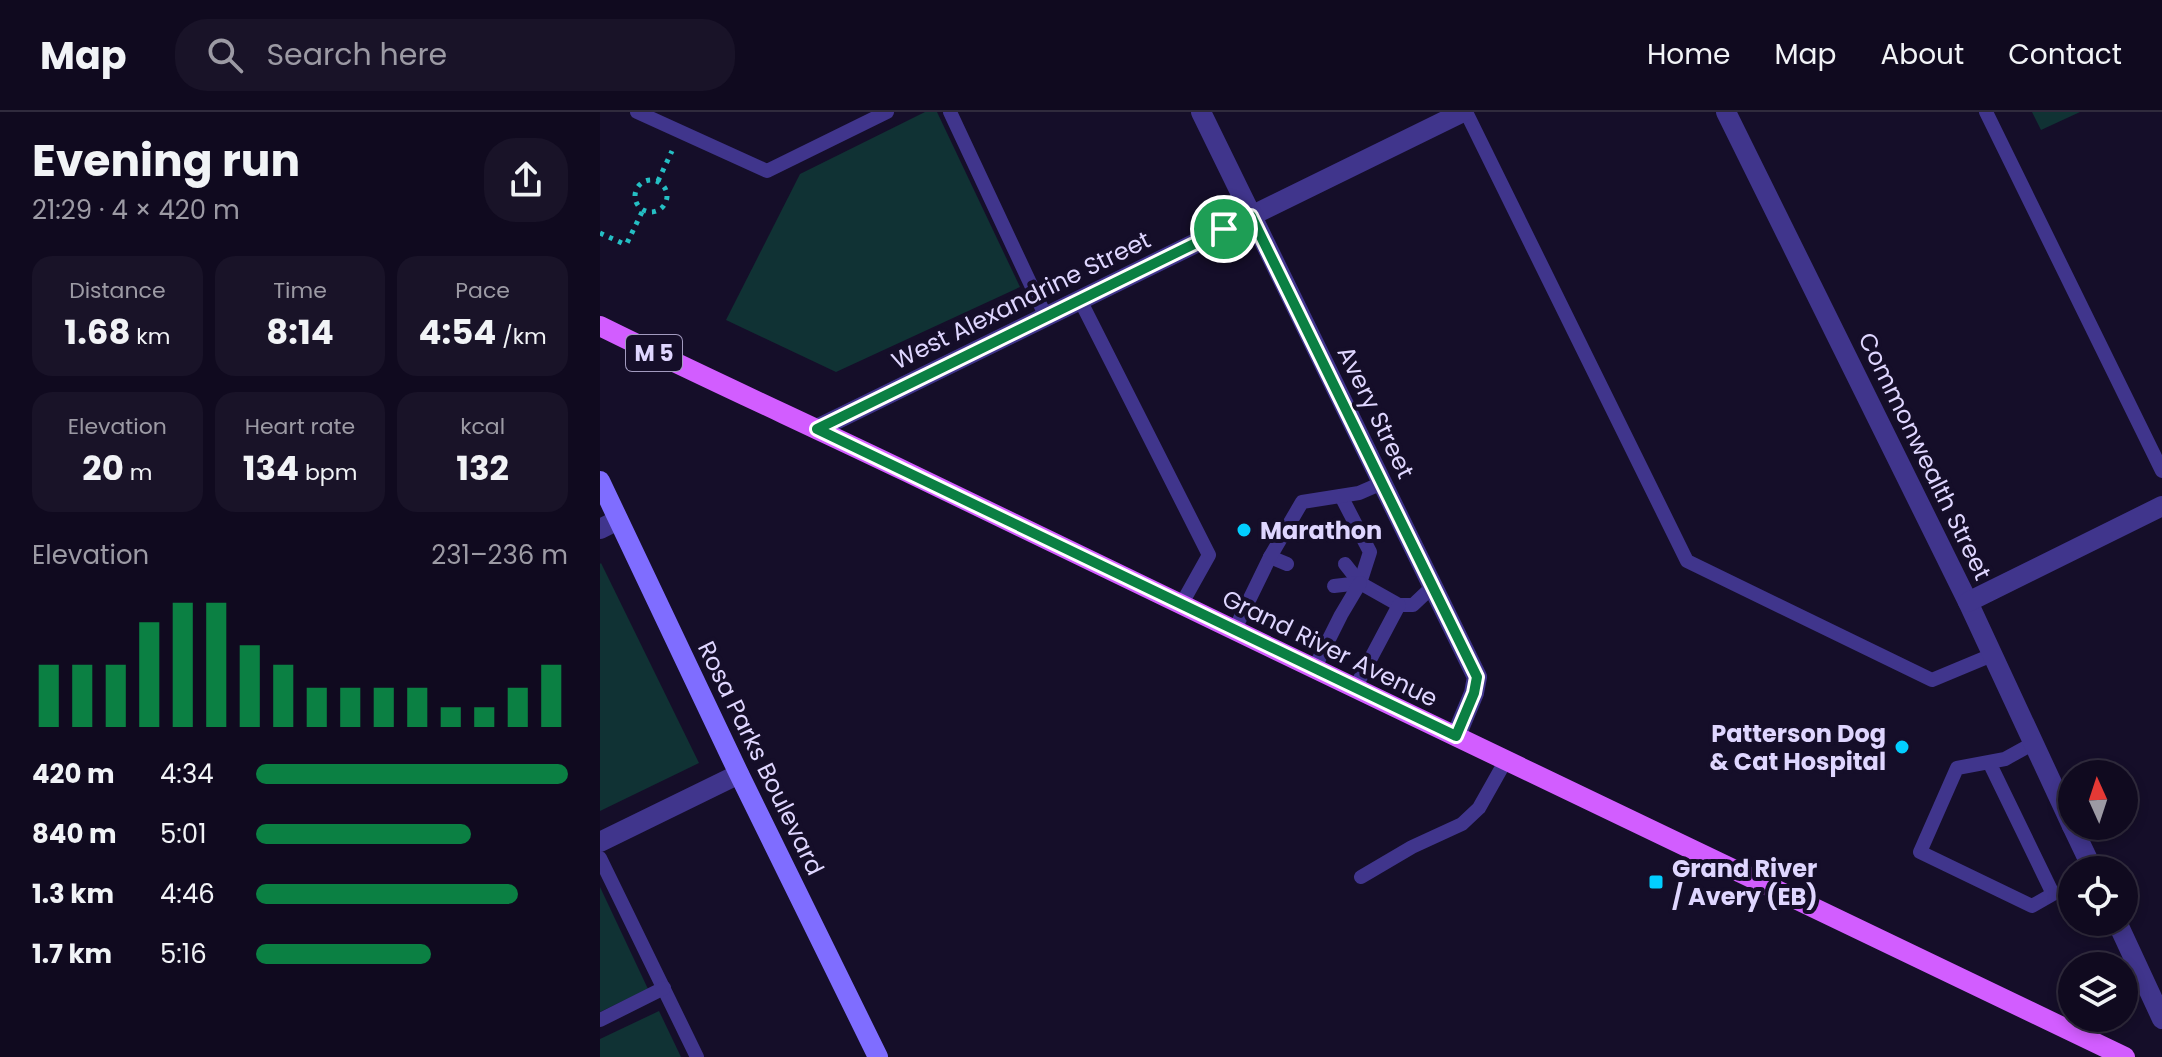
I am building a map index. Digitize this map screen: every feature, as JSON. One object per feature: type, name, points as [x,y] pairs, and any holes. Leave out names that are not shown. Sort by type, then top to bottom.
[{"type":"main road","name":"Grand River Avenue","points":[[600,326],[2125,1057]]},
{"type":"street","name":"Avery Street","points":[[1201,112],[1477,677],[1474,693],[1456,736]]},
{"type":"street","name":"West Alexandrine Street","points":[[817,429],[1464,112]]},
{"type":"street","name":"Commonwealth Street","points":[[1726,112],[1968,602],[2058,795]]},
{"type":"street","name":"Rosa Parks Boulevard","points":[[600,481],[609,524],[739,774],[878,1057]]},
{"type":"street","points":[[1968,602],[2162,506]]},
{"type":"street","points":[[600,842],[739,774]]},
{"type":"street","points":[[2123,936],[2162,1019]]},
{"type":"lane","points":[[637,112],[767,171],[887,112]]},
{"type":"lane","points":[[950,112],[1046,317]]},
{"type":"lane","points":[[1464,112],[1687,561],[1932,680],[1992,655]]},
{"type":"lane","points":[[1986,112],[2162,471]]},
{"type":"lane","points":[[1080,300],[1209,555],[1181,605]]},
{"type":"lane","points":[[1234,631],[1270,557],[1291,536],[1302,502],[1359,493],[1382,483]]},
{"type":"lane","points":[[1314,669],[1360,583],[1370,552],[1341,496]]},
{"type":"lane","points":[[1270,557],[1287,564]]},
{"type":"lane","points":[[1345,564],[1360,583],[1399,605],[1413,605],[1432,587]]},
{"type":"lane","points":[[1334,586],[1360,583]]},
{"type":"lane","points":[[1355,688],[1399,605]]},
{"type":"lane","points":[[1989,762],[2053,894],[2032,906],[1920,852],[1957,768],[1989,762],[2005,759],[2034,743]]},
{"type":"lane","points":[[1361,877],[1412,847],[1462,824],[1479,808],[1506,760]]},
{"type":"lane","points":[[600,858],[697,1057]]},
{"type":"lane","points":[[600,1020],[664,988]]},
{"type":"path","points":[[658,181],[681,132]]},
{"type":"path","points":[[648,179],[658,181],[666,189],[666,203],[655,211],[638,207],[636,187],[648,179]]},
{"type":"path","points":[[600,233],[627,243],[643,210]]},
{"type":"green space","points":[[925,112],[937,112],[1020,287],[836,372],[726,320],[800,174]]},
{"type":"green space","points":[[2032,112],[2080,112],[2041,130]]},
{"type":"green space","points":[[600,564],[699,763],[600,811]]},
{"type":"green space","points":[[600,887],[648,989],[600,1012]]},
{"type":"green space","points":[[659,1011],[681,1057],[600,1057],[600,1039]]},
{"type":"place","name":"Marathon","points":[[1244,530]]},
{"type":"place","name":"Patterson Dog & Cat Hospital","points":[[1902,747]]},
{"type":"place","name":"Grand River / Avery (EB)","points":[[1656,882]]},
{"type":"route","points":[[1251,216],[1477,677],[1474,693],[1456,736],[817,429],[1224,229],[1251,216]]}]
